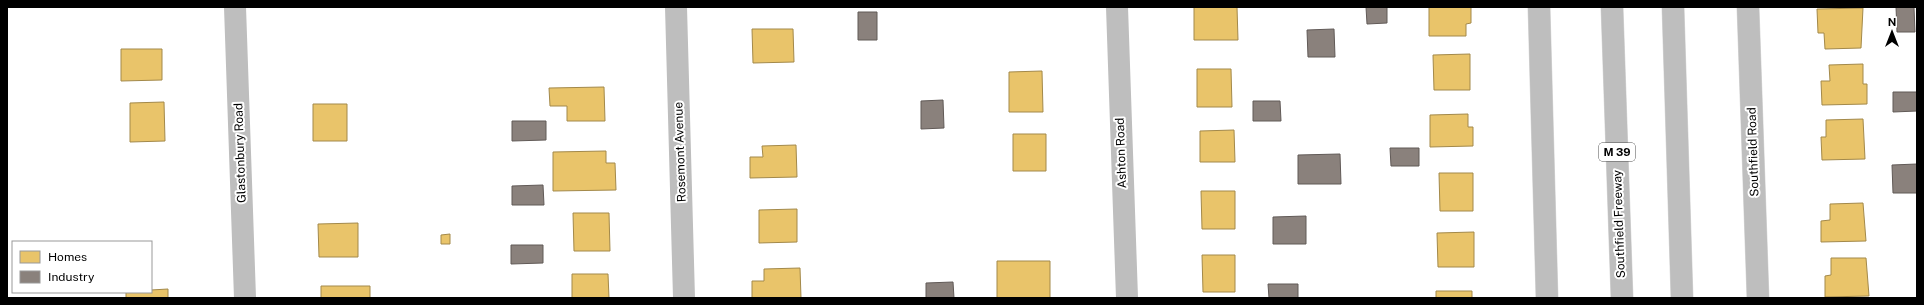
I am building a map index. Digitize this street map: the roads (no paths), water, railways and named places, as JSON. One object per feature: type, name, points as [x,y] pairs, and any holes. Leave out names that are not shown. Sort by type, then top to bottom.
[{"type":"main road","name":"Glastonbury Road","points":[[235,7],[246,298]]},
{"type":"main road","name":"Rosemont Avenue","points":[[676,7],[684,298]]},
{"type":"main road","name":"Ashton Road","points":[[1117,7],[1127,298]]},
{"type":"main road","points":[[1539,7],[1548,298]]},
{"type":"main road","name":"Southfield Freeway","points":[[1612,7],[1622,298]]},
{"type":"main road","points":[[1673,7],[1682,298]]},
{"type":"main road","name":"Southfield Road","points":[[1748,7],[1758,298]]}]
